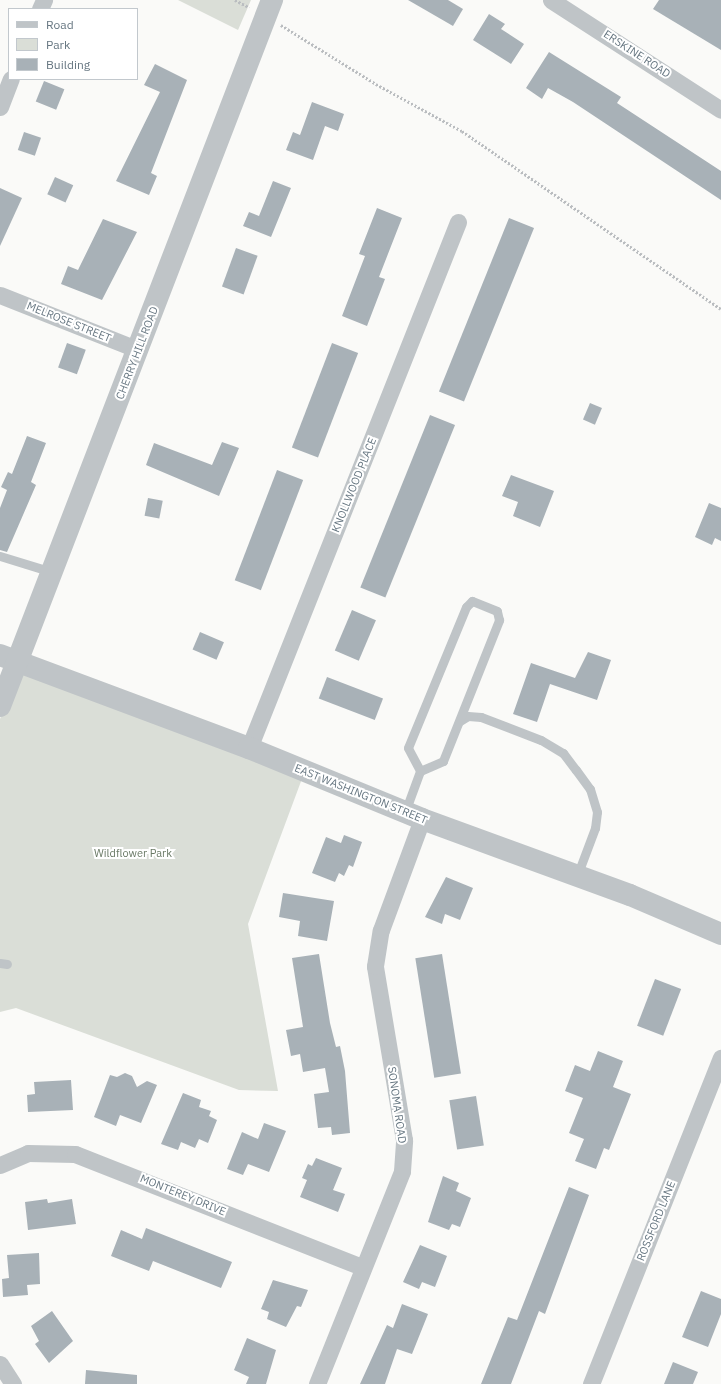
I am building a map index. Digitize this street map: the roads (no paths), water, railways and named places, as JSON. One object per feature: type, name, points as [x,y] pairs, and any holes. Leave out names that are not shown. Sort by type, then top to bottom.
[{"type":"street","name":"ERSKINE ROAD","points":[[551,0],[721,110]]},
{"type":"street","name":"CHERRY HILL ROAD","points":[[0,706],[9,658],[52,572],[139,350],[269,8]]},
{"type":"street","points":[[0,107],[11,80]]},
{"type":"street","name":"KNOLLWOOD PLACE","points":[[249,748],[458,222]]},
{"type":"street","name":"MELROSE STREET","points":[[0,295],[139,350]]},
{"type":"street","name":"EAST WASHINGTON STREET","points":[[9,658],[249,748],[414,816],[577,876],[721,934]]},
{"type":"street","name":"SONOMA ROAD","points":[[317,1384],[362,1267],[402,1171],[404,1140],[375,966],[381,930],[414,816]]},
{"type":"street","name":"ROSSFORD LANE","points":[[591,1384],[721,1058]]},
{"type":"street","name":"MONTEREY DRIVE","points":[[0,1165],[28,1153],[75,1154],[362,1267]]},
{"type":"street","points":[[0,1364],[13,1384]]},
{"type":"lane","points":[[0,556],[52,572]]},
{"type":"lane","points":[[414,816],[420,771],[408,748],[466,607],[472,601],[497,611],[499,620],[443,761],[420,771]]},
{"type":"lane","points":[[460,721],[468,716],[481,716],[541,740],[563,753],[576,770],[590,789],[597,812],[595,828],[577,876]]},
{"type":"park label","name":"Wildflower Park","points":[[133,853]]}]
